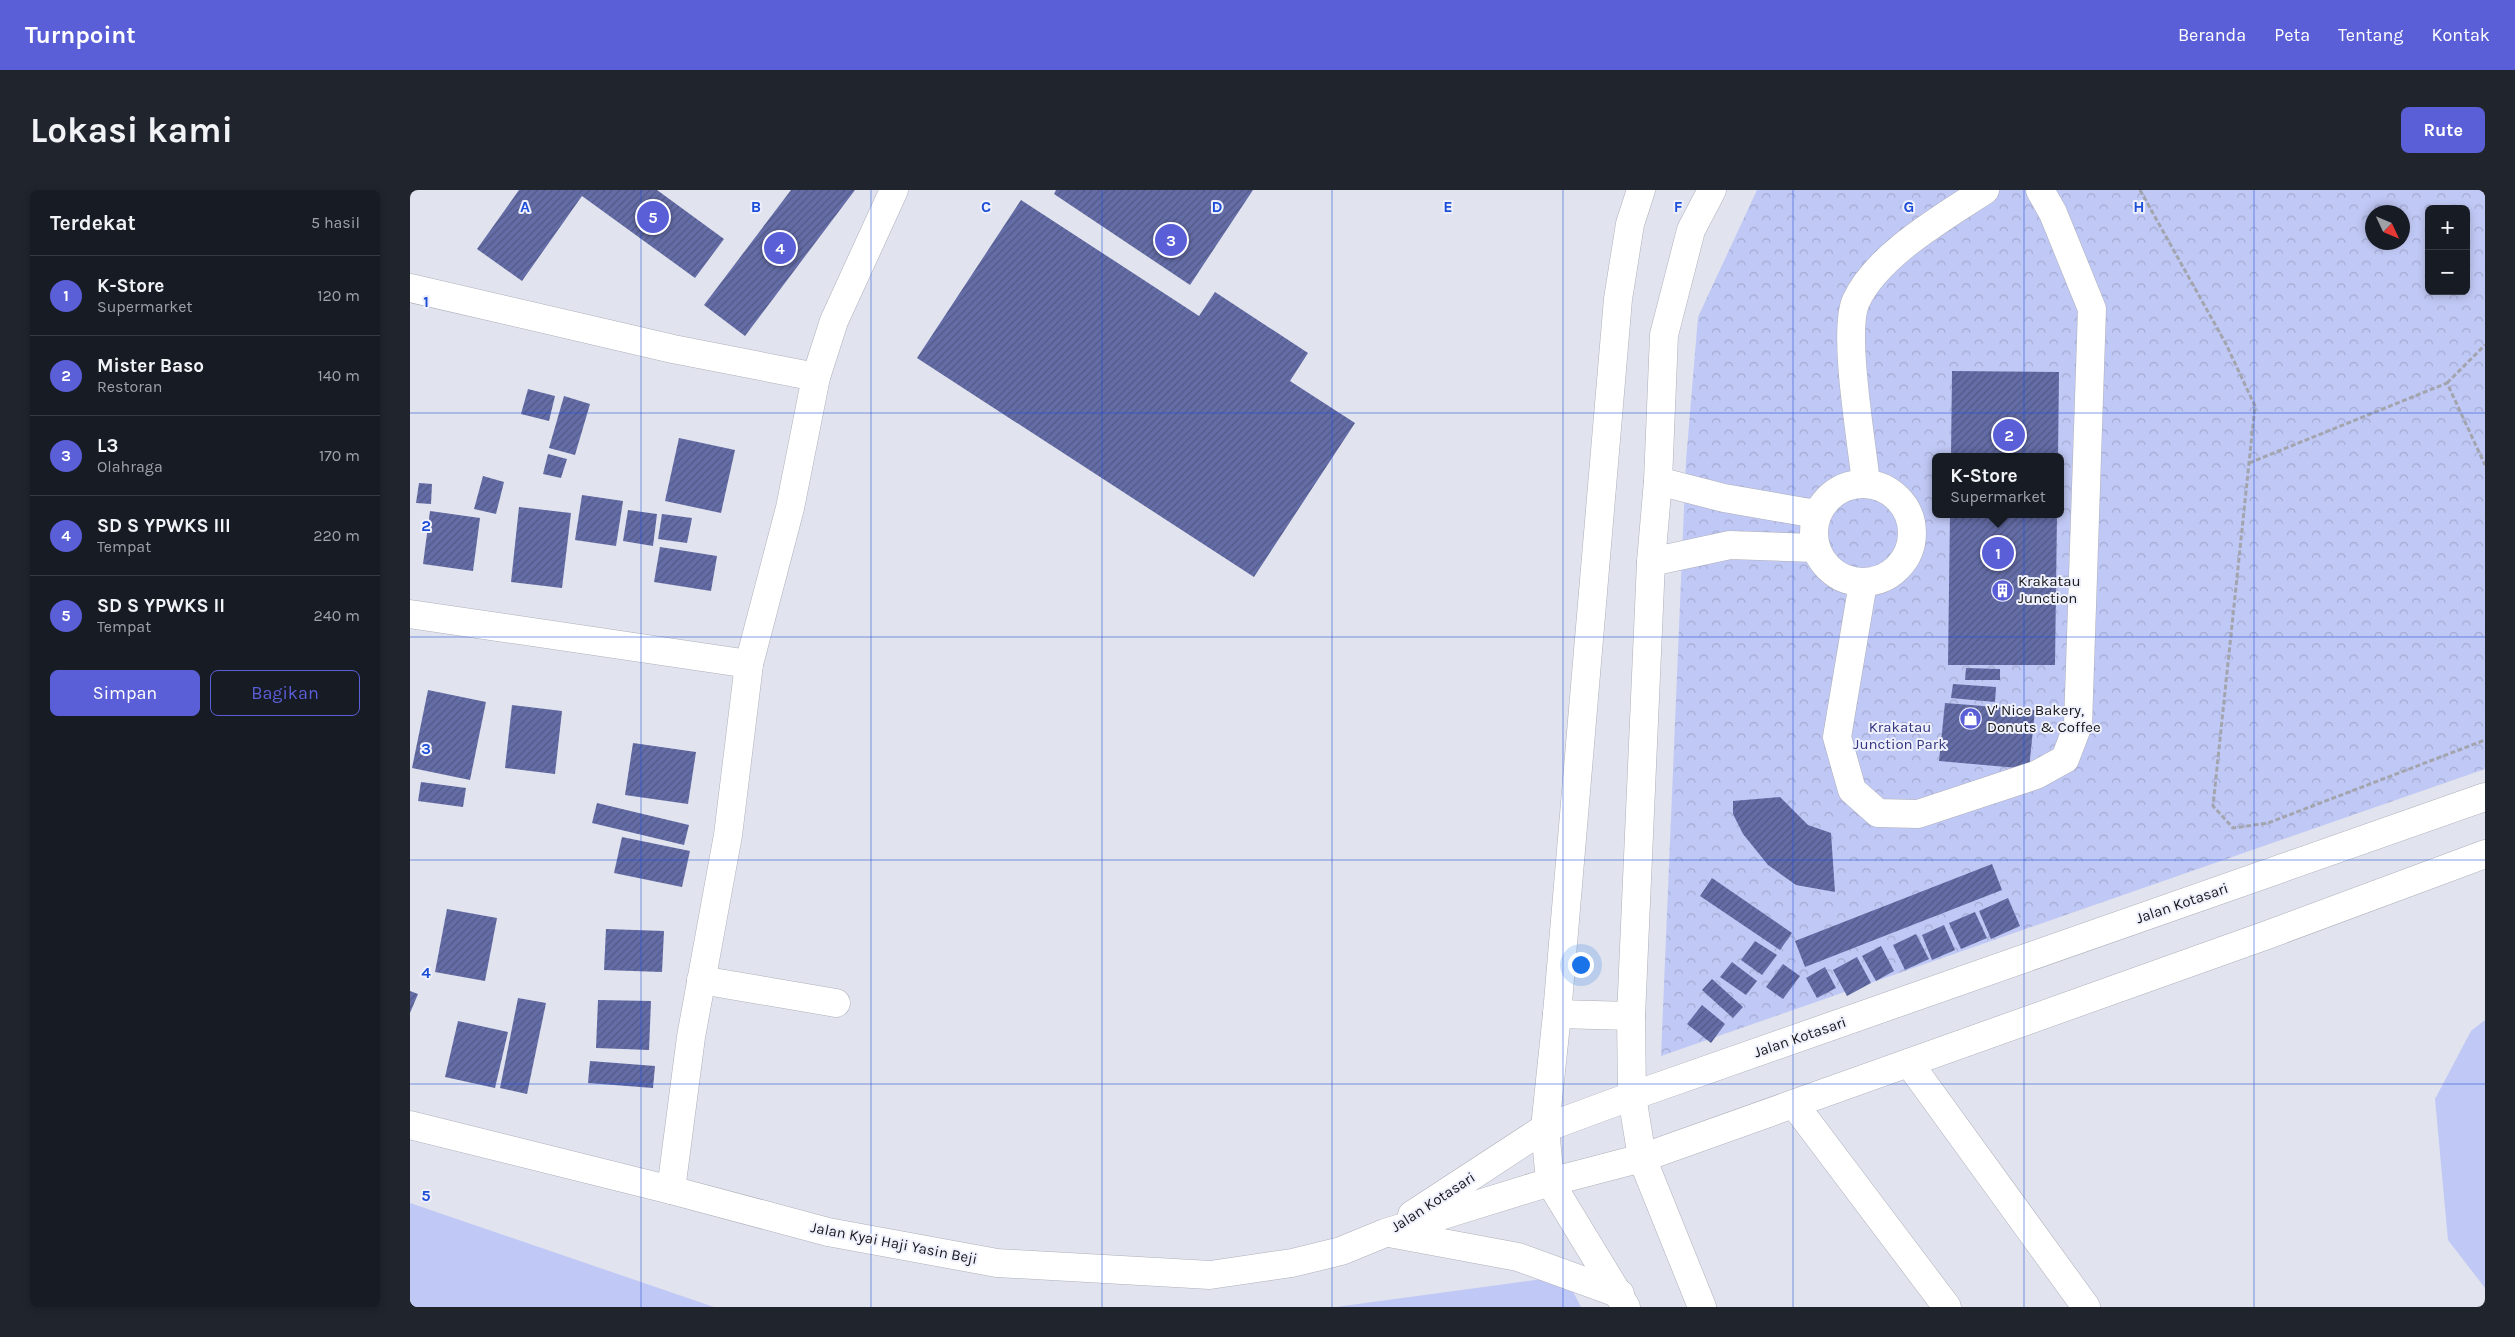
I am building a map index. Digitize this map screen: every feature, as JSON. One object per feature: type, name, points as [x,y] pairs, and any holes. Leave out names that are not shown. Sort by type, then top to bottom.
[{"type":"street","points":[[671,1190],[691,1037],[728,836],[749,664],[790,508],[816,377],[834,322],[894,190]]},
{"type":"street","points":[[1623,1300],[1550,1182],[1545,1128],[1557,1014],[1618,299],[1630,224],[1641,190]]},
{"type":"street","points":[[1702,1307],[1642,1158],[1632,1096],[1632,1016],[1651,562],[1658,481],[1664,335],[1691,230],[1712,190]]},
{"type":"street","points":[[1866,483],[1850,334],[1855,302],[1876,270],[1928,228],[1985,190]]},
{"type":"street","points":[[1863,583],[1837,737],[1852,790],[1878,813],[1918,814],[2036,775],[2065,759],[2078,725],[2092,309],[2053,213],[2040,190]]},
{"type":"street","points":[[410,288],[673,349],[816,377]]},
{"type":"street","points":[[1658,481],[1724,498],[1816,514]]},
{"type":"street","points":[[1866,483],[1894,493],[1911,519],[1910,549],[1892,574],[1863,583],[1833,574],[1814,548],[1816,514],[1836,490],[1866,483]]},
{"type":"street","points":[[1651,562],[1730,545],[1814,548]]},
{"type":"street","points":[[410,614],[749,664]]},
{"type":"street","name":"Jalan Kotasari","points":[[1385,1233],[1545,1128],[2485,797]]},
{"type":"street","name":"Jalan Kotasari","points":[[1385,1233],[1550,1182],[1642,1158],[2249,942],[2485,854]]},
{"type":"street","points":[[701,980],[836,1003]]},
{"type":"street","points":[[1557,1014],[1632,1016]]},
{"type":"street","points":[[1909,1063],[2086,1307]]},
{"type":"street","points":[[1794,1104],[1947,1307]]},
{"type":"street","name":"Jalan Kyai Haji Yasin Beji","points":[[410,1125],[671,1190],[828,1232],[996,1263],[1210,1274],[1292,1264],[1341,1251],[1385,1233]]},
{"type":"street","points":[[1385,1233],[1518,1257],[1623,1300]]},
{"type":"path","points":[[2140,190],[2226,344],[2255,406],[2213,806],[2233,828],[2268,823],[2485,740]]},
{"type":"path","points":[[2249,463],[2447,383],[2485,345]]},
{"type":"path","points":[[2447,383],[2485,465]]},
{"type":"green space","name":"Krakatau Junction Park","points":[[1757,190],[2485,190],[2485,769],[1661,1056],[1686,461],[1698,317]]},
{"type":"green space","points":[[2485,1020],[2485,1288],[2448,1240],[2435,1099],[2471,1031]]},
{"type":"green space","points":[[410,1203],[714,1307],[410,1307]]},
{"type":"green space","points":[[1565,1276],[1581,1307],[1336,1307]]},
{"type":"building","points":[[519,190],[657,190],[724,239],[695,278],[582,196],[522,281],[477,249]]},
{"type":"building","points":[[791,190],[855,190],[745,336],[704,305]]},
{"type":"building","points":[[1056,190],[1253,190],[1190,285],[1054,194]]},
{"type":"building","points":[[1021,200],[1199,316],[1215,292],[1308,353],[1290,381],[1355,423],[1254,577],[917,358]]},
{"type":"building","points":[[1952,371],[2059,372],[2058,453],[1951,453]]},
{"type":"building","points":[[528,389],[555,396],[549,421],[521,414]]},
{"type":"building","points":[[564,396],[590,404],[575,455],[549,448]]},
{"type":"building","points":[[679,438],[735,450],[721,513],[665,501]]},
{"type":"building","points":[[548,454],[567,459],[561,478],[543,474]]},
{"type":"building","points":[[483,476],[504,482],[496,514],[474,509]]},
{"type":"building","points":[[419,483],[432,484],[431,504],[416,503]]},
{"type":"building","points":[[582,495],[623,501],[616,546],[575,540]]},
{"type":"building","points":[[519,507],[571,513],[562,588],[511,582]]},
{"type":"building","points":[[628,510],[657,514],[653,546],[623,541]]},
{"type":"building","points":[[430,511],[480,518],[473,571],[423,564]]},
{"type":"building","points":[[662,514],[692,518],[687,543],[658,539]]},
{"type":"building","name":"Krakatau Junction","points":[[1950,518],[2057,518],[2055,665],[1948,665]]},
{"type":"building","points":[[660,547],[717,556],[711,591],[654,582]]},
{"type":"building","points":[[1966,668],[2000,669],[2000,680],[1965,680]]},
{"type":"building","points":[[1953,684],[1996,687],[1995,702],[1951,698]]},
{"type":"building","points":[[428,690],[486,702],[470,780],[412,768]]},
{"type":"building","points":[[1945,703],[2035,710],[2029,769],[1939,761]]},
{"type":"building","points":[[512,705],[562,711],[555,774],[505,768]]},
{"type":"building","points":[[633,743],[696,752],[688,804],[625,795]]},
{"type":"building","points":[[421,782],[466,788],[463,807],[418,801]]},
{"type":"building","points":[[1780,797],[1808,825],[1831,833],[1835,892],[1796,885],[1768,865],[1743,834],[1733,814],[1733,801]]},
{"type":"building","points":[[597,803],[689,825],[684,845],[592,823]]},
{"type":"building","points":[[622,837],[690,851],[682,887],[614,873]]},
{"type":"building","points":[[1992,864],[2002,890],[1805,967],[1795,941]]},
{"type":"building","points":[[1712,878],[1792,933],[1780,950],[1700,896]]},
{"type":"building","points":[[2008,898],[2020,926],[1991,939],[1979,911]]},
{"type":"building","points":[[447,909],[497,918],[485,981],[435,972]]},
{"type":"building","points":[[1975,912],[1987,938],[1961,949],[1949,923]]},
{"type":"building","points":[[1944,925],[1955,950],[1932,960],[1922,935]]},
{"type":"building","points":[[606,929],[664,931],[662,972],[604,970]]},
{"type":"building","points":[[1916,934],[1929,959],[1905,970],[1893,945]]},
{"type":"building","points":[[1755,941],[1777,955],[1762,975],[1741,960]]},
{"type":"building","points":[[1881,946],[1894,971],[1876,981],[1862,956]]},
{"type":"building","points":[[1857,957],[1871,983],[1847,996],[1833,970]]},
{"type":"building","points":[[1732,962],[1757,981],[1746,995],[1720,977]]},
{"type":"building","points":[[1783,964],[1800,976],[1783,999],[1766,987]]},
{"type":"building","points":[[1825,967],[1836,988],[1817,998],[1806,978]]},
{"type":"building","points":[[1712,979],[1743,1007],[1733,1018],[1702,990]]},
{"type":"building","points":[[410,991],[418,994],[410,1013]]},
{"type":"building","points":[[518,998],[546,1003],[527,1094],[500,1088]]},
{"type":"building","points":[[598,1000],[651,1001],[649,1050],[596,1048]]},
{"type":"building","points":[[1702,1005],[1725,1024],[1711,1043],[1687,1024]]},
{"type":"building","points":[[458,1021],[508,1032],[495,1088],[445,1077]]},
{"type":"building","points":[[590,1061],[655,1066],[653,1088],[588,1083]]},
{"type":"place","name":"SD S YPWKS II","points":[[653,217]]},
{"type":"place","name":"L3","points":[[1171,240]]},
{"type":"place","name":"SD S YPWKS III","points":[[780,248]]},
{"type":"place","name":"Mister Baso","points":[[2009,435]]},
{"type":"place","name":"K-Store","points":[[1998,553]]},
{"type":"place","name":"Krakatau Junction","points":[[2002,590]]},
{"type":"place","name":"V' Nice Bakery, Donuts & Coffee","points":[[1971,719]]}]
